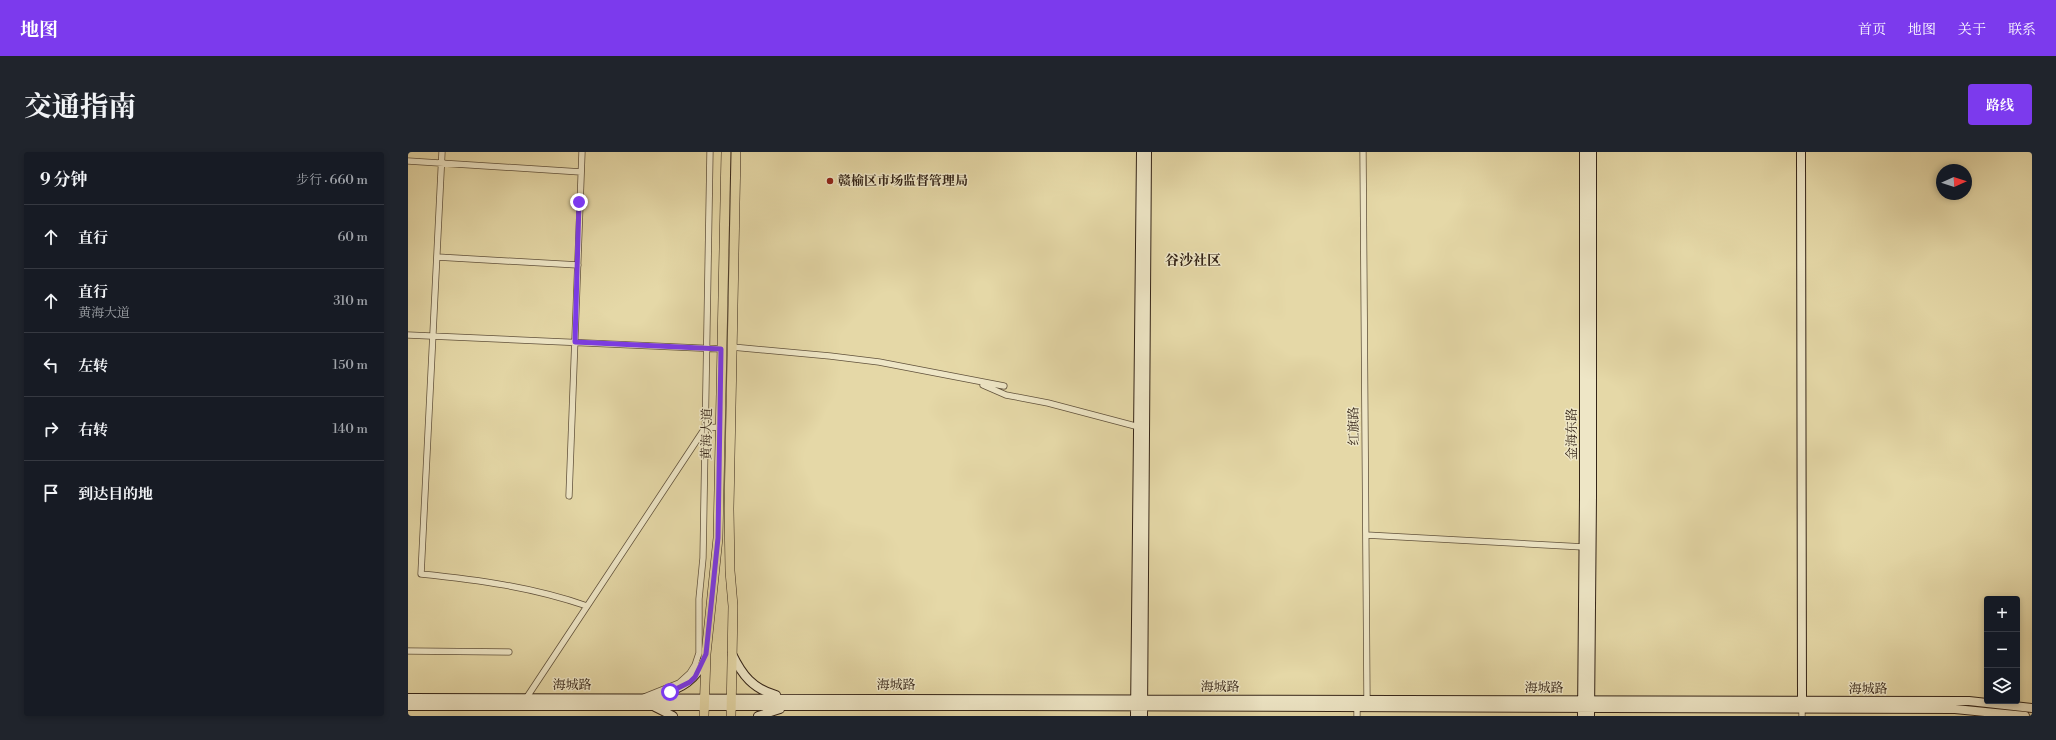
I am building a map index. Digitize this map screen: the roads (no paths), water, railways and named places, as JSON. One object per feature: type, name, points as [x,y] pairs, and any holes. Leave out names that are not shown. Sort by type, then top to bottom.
[{"type":"main road","name":"黄海大道","points":[[704,716],[706,654],[718,538],[726,152]]},
{"type":"main road","name":"黄海大道","points":[[731,716],[733,606],[730,570],[729,509],[736,152]]},
{"type":"street","points":[[442,152],[421,574],[488,581],[558,596],[587,606]]},
{"type":"street","points":[[569,496],[582,152]]},
{"type":"street","points":[[643,697],[686,678],[695,665],[699,653],[710,152]]},
{"type":"street","points":[[1141,152],[1138,427],[1139,703],[1143,716]]},
{"type":"street","points":[[1134,716],[1139,703],[1148,152]]},
{"type":"street","name":"红旗路","points":[[1363,152],[1367,699]]},
{"type":"street","name":"金海东路","points":[[1584,152],[1584,547],[1586,708]]},
{"type":"street","name":"金海东路","points":[[1586,708],[1592,504],[1592,152]]},
{"type":"street","points":[[1801,152],[1802,709]]},
{"type":"street","points":[[408,161],[581,172]]},
{"type":"street","points":[[437,257],[578,265]]},
{"type":"street","points":[[408,335],[721,349]]},
{"type":"street","points":[[732,347],[879,362],[1004,386]]},
{"type":"street","points":[[977,382],[1006,395],[1138,427]]},
{"type":"street","points":[[705,428],[720,427]]},
{"type":"street","points":[[527,698],[705,428]]},
{"type":"street","points":[[1366,536],[1584,547]]},
{"type":"street","points":[[408,651],[509,652]]},
{"type":"street","points":[[731,653],[741,671],[750,682],[759,689],[784,697]]},
{"type":"street","points":[[673,716],[653,702],[690,682],[700,669],[706,654]]},
{"type":"street","name":"海城路","points":[[408,698],[643,697],[653,702]]},
{"type":"street","name":"海城路","points":[[731,702],[784,697],[1139,703],[1357,712],[1586,708],[1968,709],[2025,716]]},
{"type":"street","name":"海城路","points":[[408,706],[731,702],[791,706],[1139,703],[1367,699],[1586,708]]},
{"type":"street","name":"海城路","points":[[1802,709],[1969,701],[2032,708]]},
{"type":"street","points":[[758,716],[791,706]]},
{"type":"place","name":"赣榆区市场监督管理局","points":[[830,181]]},
{"type":"district","name":"谷沙社区","points":[[1193,261]]}]
